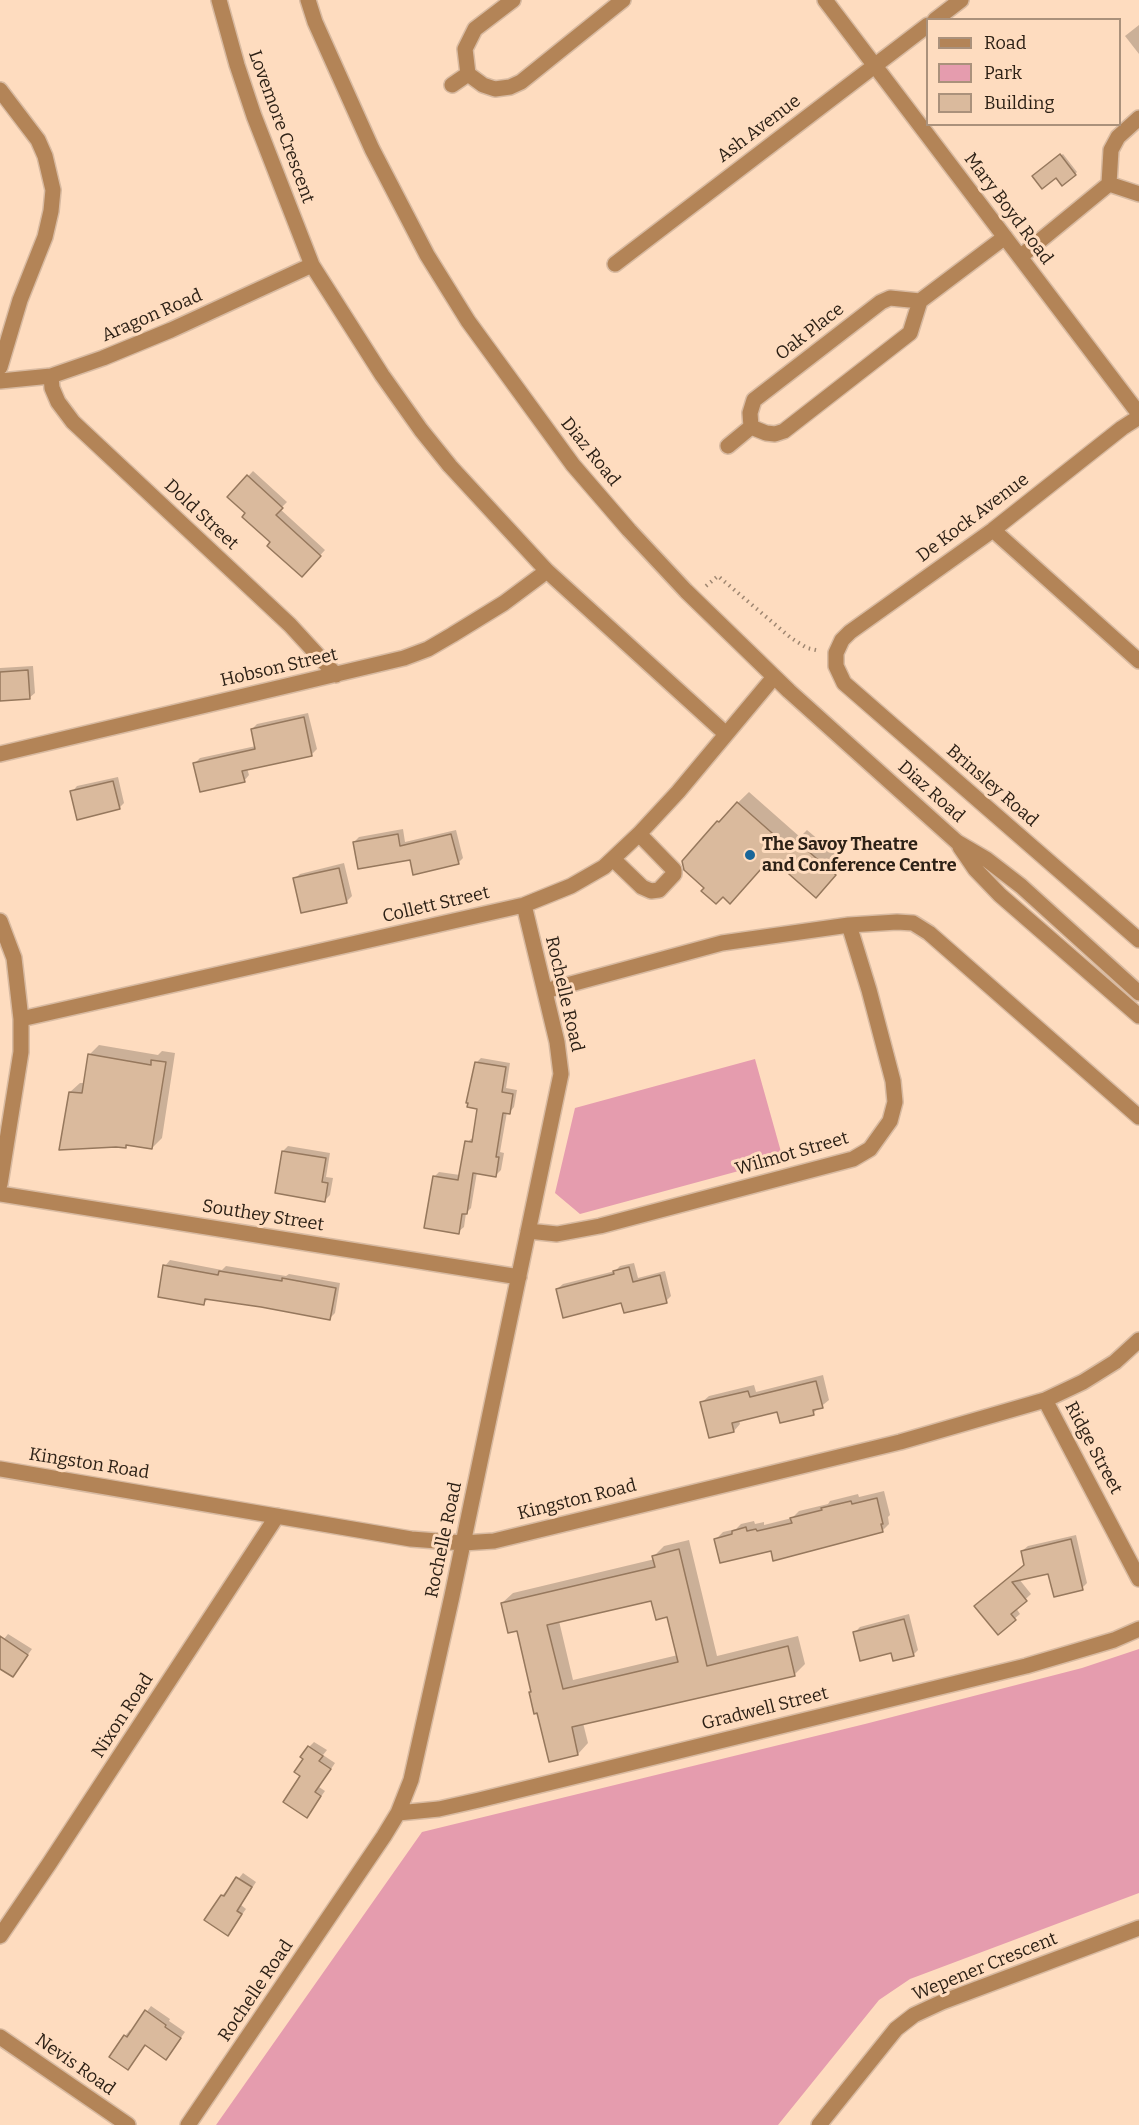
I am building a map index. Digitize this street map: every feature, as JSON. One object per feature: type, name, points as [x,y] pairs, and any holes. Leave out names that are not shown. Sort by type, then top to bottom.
[{"type":"street","name":"Lovemore Crescent","points":[[219,0],[247,96],[312,265]]},
{"type":"street","name":"Diaz Road","points":[[308,0],[315,22],[349,99],[400,206],[427,255],[468,321],[573,465],[686,591],[774,677],[957,842],[986,859],[1021,886],[1139,993]]},
{"type":"street","points":[[513,0],[475,29],[468,40],[465,49],[468,74],[483,85],[495,88],[510,87],[521,82],[623,0]]},
{"type":"street","name":"Mary Boyd Road","points":[[825,0],[1139,416]]},
{"type":"street","points":[[938,18],[960,0]]},
{"type":"street","name":"Ash Avenue","points":[[615,264],[926,26]]},
{"type":"street","points":[[452,85],[468,74]]},
{"type":"street","points":[[0,90],[38,140],[49,170],[52,190],[51,211],[45,237],[20,300],[0,367]]},
{"type":"street","points":[[1020,257],[1109,184],[1111,150],[1118,137],[1139,118]]},
{"type":"street","points":[[1109,184],[1139,194]]},
{"type":"street","points":[[728,446],[752,427],[766,433],[775,434],[784,431],[910,333],[921,301],[1005,237]]},
{"type":"street","name":"Aragon Road","points":[[0,381],[51,376],[103,358],[171,330],[312,265]]},
{"type":"street","points":[[312,265],[370,356],[421,430],[450,466],[547,571],[726,734]]},
{"type":"street","name":"Oak Place","points":[[752,427],[750,413],[754,400],[881,302],[890,298],[921,301]]},
{"type":"street","name":"Dold Street","points":[[51,376],[52,388],[58,402],[73,422],[290,625],[336,675]]},
{"type":"street","name":"De Kock Avenue","points":[[836,653],[842,640],[850,632],[993,530],[1139,416]]},
{"type":"street","points":[[993,530],[1139,661]]},
{"type":"street","name":"Hobson Street","points":[[0,753],[404,658],[428,649],[504,603],[547,571]]},
{"type":"street","name":"Brinsley Road","points":[[836,653],[836,666],[844,683],[1139,940]]},
{"type":"street","name":"Collett Street","points":[[21,1019],[524,905],[580,882],[613,859],[639,834],[774,677]]},
{"type":"street","points":[[613,859],[645,889],[659,890],[674,874],[674,870],[639,834]]},
{"type":"street","name":"Diaz Road","points":[[957,842],[975,869],[1000,895],[1139,1016]]},
{"type":"street","name":"Rochelle Road","points":[[188,2125],[384,1836],[398,1813],[411,1780],[561,1074],[557,1042],[524,905]]},
{"type":"street","points":[[0,921],[14,958],[21,1019],[21,1052],[0,1184]]},
{"type":"street","points":[[544,991],[722,943],[849,925],[905,922],[921,927],[1139,1117]]},
{"type":"street","name":"Wilmot Street","points":[[528,1231],[557,1234],[600,1226],[853,1159],[870,1149],[891,1121],[895,1102],[892,1081],[869,990],[849,925]]},
{"type":"street","name":"Southey Street","points":[[0,1194],[519,1277]]},
{"type":"street","name":"Kingston Road","points":[[0,1469],[411,1539],[463,1543],[494,1541],[888,1444],[1045,1400],[1083,1382],[1115,1362],[1139,1340]]},
{"type":"street","name":"Ridge Street","points":[[1045,1400],[1139,1579]]},
{"type":"street","name":"Nixon Road","points":[[0,1936],[56,1855],[277,1516]]},
{"type":"street","name":"Gradwell Street","points":[[398,1813],[439,1809],[479,1800],[1026,1666],[1114,1640],[1139,1629]]},
{"type":"street","name":"Wepener Crescent","points":[[819,2125],[896,2029],[914,2015],[942,2001],[1139,1928]]},
{"type":"street","name":"Nevis Road","points":[[0,2037],[128,2125]]},
{"type":"path","points":[[686,591],[701,581],[706,587],[718,576],[791,638],[807,648],[836,653]]},
{"type":"green space","points":[[755,1059],[783,1159],[580,1214],[555,1193],[575,1108]]},
{"type":"green space","points":[[1139,1649],[1139,1893],[910,1979],[879,2000],[778,2125],[216,2125],[422,1832],[865,1724],[1082,1668]]},
{"type":"building","points":[[1060,154],[1076,175],[1062,186],[1056,178],[1042,189],[1032,176]]},
{"type":"building","points":[[247,475],[283,508],[276,515],[321,556],[302,577],[267,546],[270,542],[242,517],[245,513],[227,497]]},
{"type":"building","points":[[28,670],[30,699],[0,701],[0,672]]},
{"type":"building","points":[[304,717],[312,756],[242,771],[245,782],[200,792],[193,763],[255,749],[251,729]]},
{"type":"building","points":[[113,781],[120,809],[77,820],[70,791]]},
{"type":"building","name":"The Savoy Theatre and Conference Centre","points":[[737,802],[789,848],[795,840],[836,875],[816,898],[781,867],[779,869],[769,860],[730,904],[723,897],[716,904],[701,891],[704,888],[684,870],[682,861]]},
{"type":"building","points":[[398,834],[400,846],[451,834],[459,864],[413,875],[410,860],[358,869],[353,842]]},
{"type":"building","points":[[339,868],[347,903],[301,913],[293,878]]},
{"type":"building","points":[[88,1054],[151,1065],[151,1060],[166,1062],[152,1149],[126,1145],[126,1148],[59,1150],[69,1092],[82,1093]]},
{"type":"building","points":[[475,1062],[506,1067],[502,1092],[513,1094],[510,1114],[503,1113],[496,1157],[499,1157],[496,1177],[473,1173],[467,1214],[462,1214],[459,1234],[424,1228],[433,1176],[458,1180],[465,1141],[472,1142],[477,1109],[467,1107],[468,1103],[466,1103]]},
{"type":"building","points":[[282,1151],[326,1158],[322,1182],[328,1183],[325,1202],[275,1193]]},
{"type":"building","points":[[163,1265],[218,1275],[219,1271],[282,1281],[282,1278],[336,1288],[330,1320],[205,1299],[204,1305],[158,1297]]},
{"type":"building","points":[[629,1267],[633,1282],[660,1275],[667,1303],[624,1313],[621,1303],[563,1318],[556,1289],[614,1274],[613,1271]]},
{"type":"building","points":[[816,1381],[823,1408],[813,1410],[814,1415],[780,1423],[777,1412],[732,1423],[734,1432],[709,1438],[700,1402],[748,1391],[750,1397]]},
{"type":"building","points":[[877,1498],[883,1532],[773,1561],[771,1551],[720,1563],[714,1539],[732,1534],[732,1531],[746,1527],[747,1531],[756,1529],[757,1531],[792,1523],[790,1518],[822,1510],[821,1508]]},
{"type":"building","points":[[1071,1539],[1083,1590],[1054,1597],[1048,1574],[1012,1582],[1027,1601],[1011,1614],[1016,1620],[998,1635],[974,1606],[1024,1565],[1021,1551]]},
{"type":"building","points":[[679,1549],[707,1666],[788,1646],[795,1676],[572,1727],[578,1755],[549,1762],[537,1713],[534,1714],[517,1631],[508,1633],[501,1603],[655,1567],[652,1556]],"holes":[[[651,1601],[656,1620],[667,1617],[678,1662],[563,1689],[547,1625]]]},
{"type":"building","points":[[904,1619],[914,1656],[893,1661],[891,1653],[860,1661],[853,1632]]},
{"type":"building","points":[[0,1636],[28,1655],[13,1677],[0,1669]]},
{"type":"building","points":[[308,1746],[323,1756],[319,1761],[331,1769],[315,1792],[321,1796],[307,1818],[283,1802],[300,1776],[294,1772],[303,1759],[300,1757]]},
{"type":"building","points":[[236,1877],[252,1887],[237,1911],[242,1914],[228,1936],[204,1920]]},
{"type":"building","points":[[145,2010],[181,2038],[166,2060],[145,2045],[128,2070],[109,2057],[124,2035],[127,2037]]},
{"type":"place","name":"The Savoy Theatre and Conference Centre","points":[[750,855]]}]
